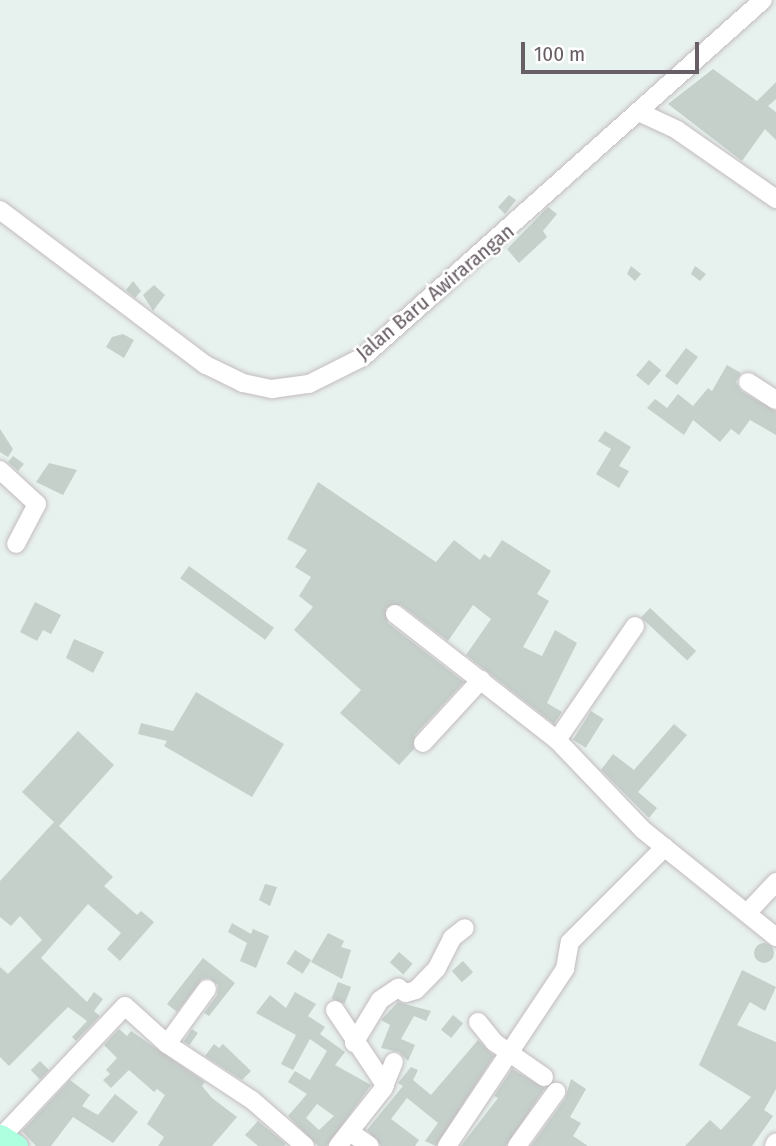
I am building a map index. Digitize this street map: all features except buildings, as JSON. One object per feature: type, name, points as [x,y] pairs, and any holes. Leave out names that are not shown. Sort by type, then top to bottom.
[{"type":"street","name":"Jalan Baru Awirarangan","points":[[0,210],[206,365],[243,383],[272,389],[309,384],[363,357],[641,113],[763,0]]},
{"type":"street","points":[[641,113],[677,130],[776,199]]},
{"type":"street","points":[[748,383],[776,400]]},
{"type":"street","points":[[0,470],[37,504],[16,544]]},
{"type":"street","points":[[395,614],[557,740],[665,847],[776,937]]},
{"type":"street","points":[[557,740],[635,626]]},
{"type":"street","points":[[423,743],[481,680]]},
{"type":"street","points":[[447,1146],[507,1051],[565,969],[570,942],[665,847]]},
{"type":"street","points":[[748,912],[776,882]]},
{"type":"street","points":[[354,1042],[380,1000],[398,988],[406,993],[416,990],[437,968],[452,938],[465,928]]},
{"type":"street","points":[[167,1044],[207,989]]},
{"type":"street","points":[[6,1140],[125,1006],[167,1044],[253,1100],[305,1146]]},
{"type":"street","points":[[335,1010],[385,1085],[383,1089]]},
{"type":"street","points":[[478,1022],[507,1051],[544,1077]]},
{"type":"street","points":[[338,1146],[383,1089],[394,1062]]},
{"type":"street","points":[[517,1146],[556,1092]]},
{"type":"street","points":[[350,1132],[370,1146]]}]
